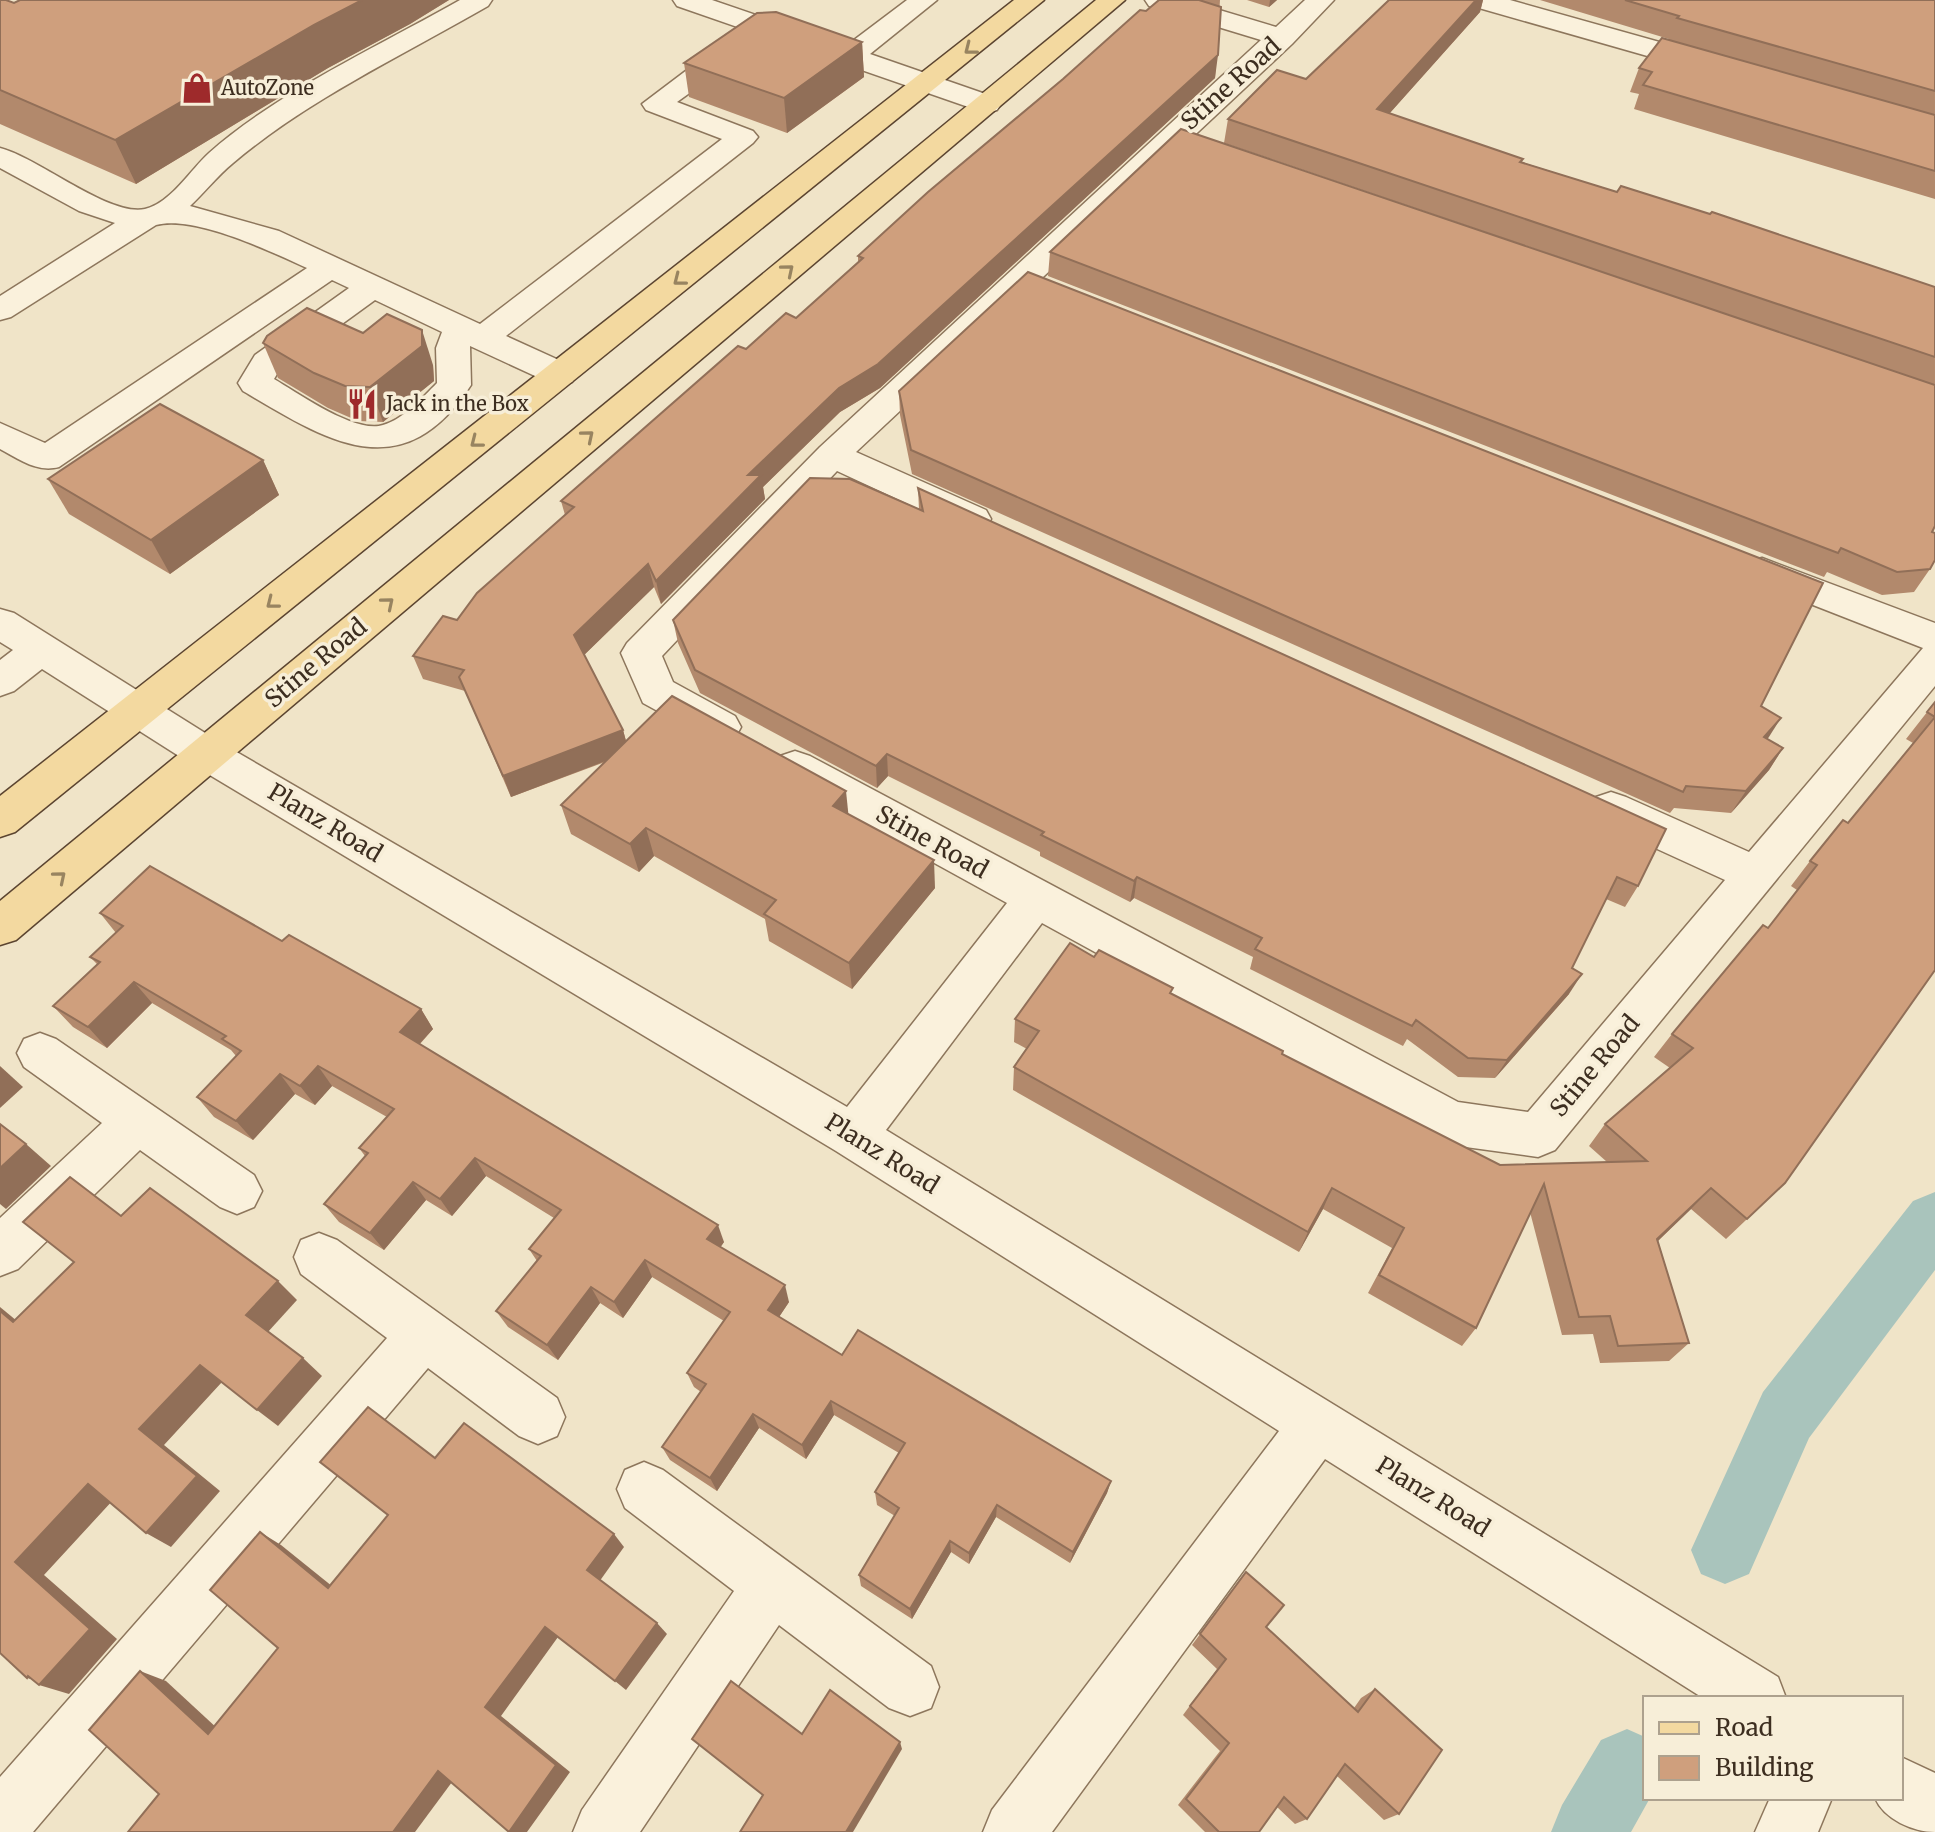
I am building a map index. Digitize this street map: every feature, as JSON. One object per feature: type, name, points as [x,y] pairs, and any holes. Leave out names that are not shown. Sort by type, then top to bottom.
[{"type":"main road","points":[[0,820],[1031,0]]},
{"type":"main road","name":"Stine Road","points":[[0,927],[1112,0]]},
{"type":"street","points":[[0,310],[157,214],[223,156],[294,109],[479,0]]},
{"type":"street","points":[[686,0],[987,104]]},
{"type":"street","points":[[851,56],[924,0]]},
{"type":"street","points":[[1158,0],[1282,38]]},
{"type":"street","name":"Stine Road","points":[[1321,0],[1282,38],[1187,143],[1035,285],[832,455],[641,653],[657,692],[1451,1123],[1538,1135],[1935,659]]},
{"type":"street","points":[[1481,0],[1738,73]]},
{"type":"street","points":[[372,287],[267,362],[255,383],[358,438],[385,437],[429,412],[454,385],[453,348],[743,137],[656,104],[766,27]]},
{"type":"street","points":[[0,157],[32,170],[101,212],[157,214],[268,238],[560,374]]},
{"type":"street","points":[[0,190],[32,170]]},
{"type":"street","points":[[0,434],[47,459],[330,267]]},
{"type":"street","points":[[832,455],[1005,533]]},
{"type":"street","points":[[1728,557],[1935,638]]},
{"type":"street","name":"Planz Road","points":[[0,623],[207,754],[853,1136],[1754,1696]]},
{"type":"street","points":[[0,681],[41,649]]},
{"type":"street","points":[[1582,795],[1755,874]]},
{"type":"street","points":[[853,1136],[1036,898]]},
{"type":"street","points":[[40,1053],[237,1191]]},
{"type":"street","points":[[0,1252],[137,1121]]},
{"type":"street","points":[[319,1257],[538,1417]]},
{"type":"street","points":[[14,1815],[424,1334]]},
{"type":"street","points":[[1014,1832],[1317,1425]]},
{"type":"street","points":[[644,1489],[910,1687]]},
{"type":"street","points":[[604,1832],[772,1585]]},
{"type":"street","points":[[1903,1788],[1935,1808]]},
{"type":"street","points":[[1786,1832],[1801,1800]]},
{"type":"building","name":"AutoZone","points":[[0,0],[14,3],[20,0],[362,0],[115,140],[0,90]]},
{"type":"building","points":[[1159,0],[1199,0],[1221,7],[1218,55],[878,364],[839,388],[748,475],[761,475],[656,581],[648,564],[574,635],[623,730],[503,776],[459,677],[464,670],[413,656],[443,616],[457,620],[477,593],[574,507],[561,501],[738,346],[746,349],[786,313],[796,318],[863,258],[858,256],[928,192],[1140,10],[1146,11]]},
{"type":"building","points":[[1389,0],[1476,0],[1377,109],[1523,159],[1520,162],[1617,192],[1621,186],[1710,214],[1712,212],[1935,287],[1935,357],[1228,119],[1277,70],[1306,79]]},
{"type":"building","points":[[1625,0],[1935,0],[1935,91],[1677,18],[1679,16]]},
{"type":"building","points":[[776,12],[862,42],[784,98],[684,63],[757,13]]},
{"type":"building","points":[[1662,38],[1935,115],[1935,171],[1643,85],[1652,72],[1639,68]]},
{"type":"building","points":[[1181,129],[1935,385],[1935,526],[1932,532],[1935,533],[1935,560],[1930,569],[1897,572],[1841,548],[1838,553],[1050,252]]},
{"type":"building","points":[[1028,272],[1823,583],[1761,706],[1781,718],[1764,737],[1783,748],[1746,791],[1686,786],[1683,792],[911,450],[899,391]]},
{"type":"building","points":[[307,308],[363,333],[387,314],[422,330],[422,346],[370,387],[345,386],[314,373],[263,343],[267,336]]},
{"type":"building","points":[[160,404],[263,460],[151,540],[48,479]]},
{"type":"building","points":[[810,478],[850,479],[923,511],[918,488],[1666,829],[1638,886],[1617,877],[1572,968],[1582,974],[1507,1060],[1468,1058],[1416,1020],[1412,1026],[1255,949],[1262,938],[1137,877],[1134,881],[1041,835],[1044,832],[887,754],[876,766],[695,670],[673,620]]},
{"type":"building","points":[[672,696],[846,791],[833,806],[934,860],[849,963],[764,914],[776,900],[646,828],[630,844],[561,805]]},
{"type":"building","points":[[1935,702],[1935,717],[1927,712]]},
{"type":"building","points":[[1935,717],[1935,970],[1785,1183],[1747,1219],[1711,1188],[1657,1239],[1689,1343],[1618,1346],[1610,1316],[1579,1317],[1544,1184],[1476,1328],[1379,1275],[1404,1228],[1332,1188],[1308,1232],[1014,1067],[1039,1031],[1015,1019],[1070,943],[1094,957],[1099,950],[1173,988],[1170,993],[1283,1051],[1282,1054],[1500,1165],[1647,1161],[1605,1124],[1693,1048],[1672,1034],[1763,925],[1768,928],[1817,865],[1810,861],[1843,820],[1848,823]]},
{"type":"building","points":[[150,866],[282,941],[289,935],[421,1009],[400,1032],[718,1225],[707,1239],[785,1285],[768,1310],[842,1355],[858,1330],[1111,1481],[1073,1552],[997,1505],[969,1553],[950,1541],[910,1609],[859,1575],[899,1508],[875,1492],[905,1443],[831,1401],[802,1445],[753,1414],[710,1478],[662,1447],[706,1384],[687,1373],[730,1312],[645,1260],[614,1302],[591,1287],[547,1345],[496,1311],[541,1256],[529,1249],[561,1210],[475,1158],[440,1199],[413,1182],[370,1233],[324,1204],[368,1153],[359,1148],[394,1109],[318,1066],[300,1086],[280,1074],[236,1121],[197,1097],[241,1051],[222,1039],[226,1036],[134,982],[88,1027],[53,1006],[100,962],[90,957],[123,926],[100,913]]},
{"type":"building","points":[[0,1124],[26,1144],[0,1168]]},
{"type":"building","points":[[70,1177],[121,1216],[150,1188],[278,1281],[246,1315],[303,1358],[257,1410],[200,1365],[139,1429],[197,1476],[146,1533],[88,1484],[15,1562],[90,1629],[39,1685],[0,1653],[0,1311],[13,1322],[74,1262],[23,1222]]},
{"type":"building","points":[[368,1407],[435,1458],[464,1423],[614,1534],[587,1570],[657,1623],[615,1681],[545,1627],[485,1707],[556,1765],[509,1832],[438,1771],[393,1832],[128,1832],[159,1794],[89,1730],[140,1671],[208,1734],[278,1648],[210,1590],[260,1532],[328,1588],[388,1515],[320,1462]]},
{"type":"building","points":[[1246,1572],[1284,1605],[1266,1627],[1358,1712],[1375,1689],[1442,1750],[1399,1814],[1345,1764],[1307,1819],[1284,1797],[1259,1832],[1219,1832],[1186,1799],[1229,1743],[1190,1706],[1226,1659],[1200,1634]]},
{"type":"building","points":[[731,1681],[802,1734],[830,1690],[900,1742],[846,1832],[740,1832],[763,1795],[692,1739]]},
{"type":"waterway","points":[[1725,1550],[1786,1415],[1935,1221]]},
{"type":"waterway","points":[[1589,1832],[1627,1766]]},
{"type":"place","name":"AutoZone","points":[[197,88]]},
{"type":"place","name":"Jack in the Box","points":[[362,404]]}]
